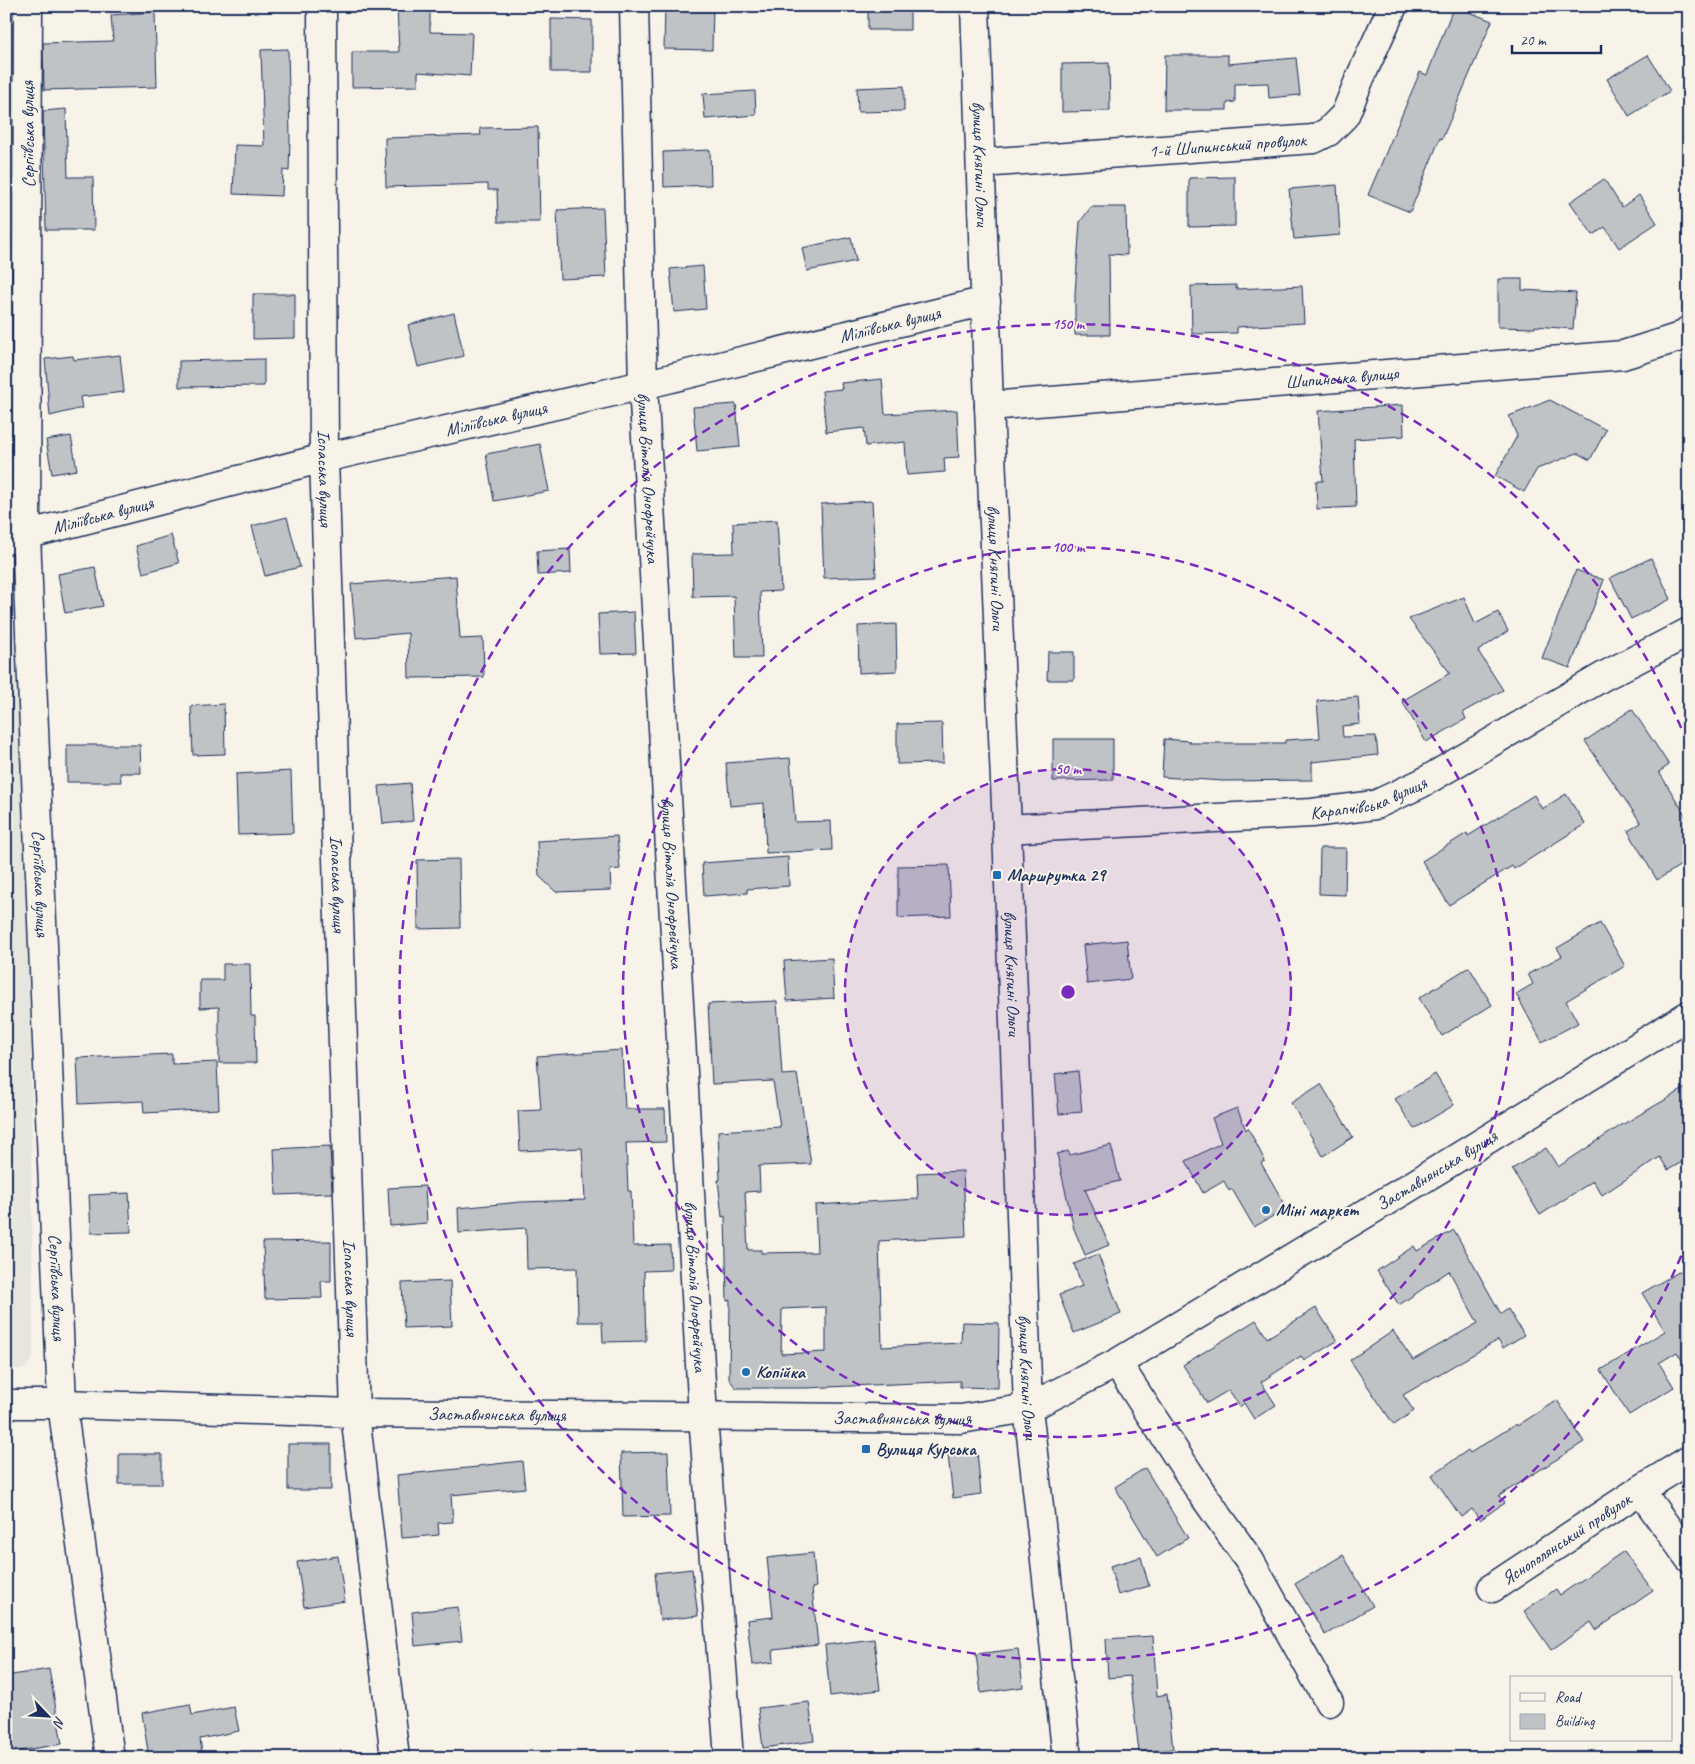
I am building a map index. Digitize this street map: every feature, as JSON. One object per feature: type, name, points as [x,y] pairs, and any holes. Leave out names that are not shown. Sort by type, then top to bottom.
[{"type":"street","name":"Сергіївська вулиця","points":[[28,6],[16,538],[62,1404],[110,1758]]},
{"type":"street","name":"Іспаська вулиця","points":[[322,6],[324,458],[355,1413],[395,1758]]},
{"type":"street","name":"вулиця Віталія Онофрейчука","points":[[634,6],[643,385],[704,1416],[729,1758]]},
{"type":"street","name":"вулиця Княгині Ольги","points":[[976,6],[989,406],[1007,828],[1028,1408],[1066,1758]]},
{"type":"street","name":"1-й Шипинський провулок","points":[[982,163],[1314,139],[1328,132],[1346,115],[1360,78],[1393,6]]},
{"type":"street","name":"Міліївська вулиця","points":[[16,538],[324,458],[643,385],[986,301]]},
{"type":"street","name":"Шипинська вулиця","points":[[989,406],[1623,355],[1680,337],[1689,330]]},
{"type":"street","name":"Карапчівська вулиця","points":[[1007,828],[1312,813],[1375,805],[1422,783],[1604,676],[1689,632]]},
{"type":"street","name":"Заставнянська вулиця","points":[[6,1404],[355,1413],[961,1419],[1028,1408],[1118,1363],[1418,1182],[1689,1015]]},
{"type":"street","points":[[1118,1363],[1201,1492],[1250,1561],[1329,1702]]},
{"type":"street","name":"Яснополянський провулок","points":[[1492,1588],[1640,1490],[1689,1460]]},
{"type":"street","name":"Яснополянський провулок","points":[[1640,1490],[1689,1558]]},
{"type":"shaded area","points":[[14,604],[30,876],[33,1358],[24,1369],[6,1369],[6,606]]},
{"type":"building","points":[[397,6],[430,6],[430,32],[472,33],[470,76],[418,72],[418,86],[352,87],[352,52],[399,52]]},
{"type":"building","points":[[665,6],[713,6],[712,50],[664,49]]},
{"type":"building","points":[[868,6],[910,6],[910,30],[868,30]]},
{"type":"building","points":[[1454,6],[1492,21],[1442,139],[1440,138],[1410,212],[1368,195],[1420,72],[1427,75]]},
{"type":"building","points":[[155,12],[157,87],[44,90],[43,43],[113,41],[111,15]]},
{"type":"building","points":[[551,19],[592,20],[592,72],[551,72]]},
{"type":"building","points":[[288,49],[289,171],[283,170],[282,196],[233,194],[235,145],[264,146],[261,50]]},
{"type":"building","points":[[1165,55],[1228,55],[1228,64],[1296,58],[1300,95],[1269,98],[1268,83],[1235,84],[1235,102],[1227,103],[1227,110],[1164,110]]},
{"type":"building","points":[[1648,55],[1670,91],[1629,116],[1607,79]]},
{"type":"building","points":[[1109,63],[1110,111],[1062,112],[1062,64]]},
{"type":"building","points":[[904,86],[904,111],[858,112],[857,88]]},
{"type":"building","points":[[755,91],[756,115],[705,119],[703,94]]},
{"type":"building","points":[[66,109],[68,177],[93,177],[94,230],[46,230],[43,111]]},
{"type":"building","points":[[538,127],[540,222],[498,222],[497,190],[488,190],[488,184],[386,187],[385,138],[481,135],[480,128]]},
{"type":"building","points":[[710,150],[711,185],[664,187],[663,152]]},
{"type":"building","points":[[1235,177],[1235,226],[1189,227],[1189,178]]},
{"type":"building","points":[[1604,179],[1622,207],[1639,195],[1657,223],[1619,248],[1605,227],[1593,235],[1570,202]]},
{"type":"building","points":[[1337,185],[1340,235],[1294,239],[1289,189]]},
{"type":"building","points":[[1091,207],[1126,207],[1127,255],[1109,254],[1110,335],[1075,335],[1075,294],[1080,222]]},
{"type":"building","points":[[603,208],[606,277],[560,279],[557,210]]},
{"type":"building","points":[[851,237],[856,261],[807,271],[802,248]]},
{"type":"building","points":[[703,266],[706,309],[674,312],[670,269]]},
{"type":"building","points":[[1498,279],[1522,279],[1522,290],[1576,293],[1573,329],[1535,326],[1535,328],[1498,327]]},
{"type":"building","points":[[1236,285],[1236,289],[1302,286],[1304,323],[1237,327],[1237,333],[1192,334],[1191,286]]},
{"type":"building","points":[[253,294],[295,294],[295,338],[253,339]]},
{"type":"building","points":[[454,313],[464,356],[418,367],[408,325]]},
{"type":"building","points":[[120,355],[124,392],[80,397],[82,408],[50,416],[45,359],[73,356],[74,360]]},
{"type":"building","points":[[264,359],[264,386],[179,387],[179,361]]},
{"type":"building","points":[[882,379],[885,414],[957,410],[959,457],[944,458],[945,472],[907,475],[905,442],[866,446],[864,428],[826,432],[822,391],[842,389],[841,383]]},
{"type":"building","points":[[1550,400],[1606,430],[1590,460],[1577,453],[1537,469],[1524,492],[1495,476],[1517,436],[1509,416]]},
{"type":"building","points":[[736,404],[740,447],[697,451],[693,407]]},
{"type":"building","points":[[1403,405],[1404,436],[1354,439],[1356,507],[1317,509],[1316,481],[1323,481],[1318,411]]},
{"type":"building","points":[[71,436],[77,470],[52,474],[46,440]]},
{"type":"building","points":[[540,444],[549,491],[494,501],[486,454]]},
{"type":"building","points":[[872,501],[876,576],[824,578],[821,504]]},
{"type":"building","points":[[287,517],[300,567],[265,576],[252,526]]},
{"type":"building","points":[[777,520],[781,591],[760,592],[762,658],[736,658],[734,596],[693,597],[692,554],[734,553],[733,523]]},
{"type":"building","points":[[171,535],[179,563],[143,573],[136,546]]},
{"type":"building","points":[[570,549],[571,573],[538,575],[537,551]]},
{"type":"building","points":[[1651,558],[1671,599],[1631,619],[1610,578]]},
{"type":"building","points":[[95,567],[103,606],[65,613],[58,574]]},
{"type":"building","points":[[1576,570],[1604,580],[1570,668],[1542,658]]},
{"type":"building","points":[[456,576],[460,639],[483,638],[484,677],[409,678],[408,633],[356,638],[351,584]]},
{"type":"building","points":[[1464,597],[1475,624],[1498,612],[1508,631],[1478,651],[1503,690],[1463,712],[1466,719],[1426,742],[1402,701],[1450,673],[1409,619]]},
{"type":"building","points":[[634,612],[636,653],[600,654],[598,614]]},
{"type":"building","points":[[896,624],[897,671],[859,673],[858,626]]},
{"type":"building","points":[[1048,652],[1074,652],[1074,680],[1047,680]]},
{"type":"building","points":[[1358,697],[1360,724],[1342,726],[1343,737],[1376,736],[1378,755],[1312,762],[1312,780],[1223,781],[1162,777],[1164,739],[1190,741],[1190,743],[1285,743],[1285,740],[1320,738],[1317,701]]},
{"type":"building","points":[[224,704],[225,754],[193,755],[191,706]]},
{"type":"building","points":[[1632,709],[1669,765],[1659,772],[1689,821],[1689,860],[1657,880],[1628,831],[1641,823],[1585,741]]},
{"type":"building","points":[[942,723],[943,763],[897,764],[897,724]]},
{"type":"building","points":[[1053,739],[1113,739],[1113,780],[1053,781]]},
{"type":"building","points":[[67,745],[140,745],[141,773],[120,773],[121,782],[67,782]]},
{"type":"building","points":[[790,758],[795,822],[831,821],[832,850],[766,853],[764,803],[730,806],[726,763]]},
{"type":"building","points":[[291,771],[293,833],[238,835],[236,774]]},
{"type":"building","points":[[410,783],[413,821],[383,824],[379,786]]},
{"type":"building","points":[[1566,794],[1585,824],[1514,869],[1512,866],[1449,905],[1422,861],[1467,833],[1468,836],[1534,795],[1542,809]]},
{"type":"building","points":[[617,836],[620,869],[610,870],[611,890],[556,892],[539,876],[537,841]]},
{"type":"building","points":[[1320,848],[1346,848],[1345,895],[1319,894]]},
{"type":"building","points":[[788,857],[789,886],[747,889],[747,893],[704,896],[702,863]]},
{"type":"building","points":[[459,859],[460,928],[418,929],[417,860]]},
{"type":"building","points":[[949,865],[951,916],[898,918],[898,866]]},
{"type":"building","points":[[1600,923],[1625,966],[1566,1001],[1578,1023],[1542,1042],[1516,994],[1533,984],[1528,974],[1562,956],[1557,948]]},
{"type":"building","points":[[1127,940],[1131,979],[1087,984],[1083,945]]},
{"type":"building","points":[[832,958],[834,998],[787,1001],[784,961]]},
{"type":"building","points":[[223,964],[250,964],[251,1016],[255,1016],[256,1063],[219,1063],[219,1007],[200,1008],[200,980],[223,980]]},
{"type":"building","points":[[1469,967],[1492,1005],[1442,1036],[1419,998]]},
{"type":"building","points":[[777,1001],[782,1075],[797,1074],[811,1164],[759,1166],[760,1191],[745,1192],[748,1250],[761,1250],[761,1253],[817,1252],[815,1205],[918,1199],[917,1173],[963,1171],[966,1236],[879,1241],[882,1347],[961,1343],[962,1322],[999,1323],[998,1388],[960,1387],[960,1381],[806,1388],[736,1388],[729,1379],[730,1300],[727,1301],[725,1216],[722,1217],[718,1180],[720,1180],[718,1131],[780,1127],[773,1081],[712,1084],[708,1004]],"holes":[[[826,1307],[826,1352],[781,1354],[782,1309]]]},
{"type":"building","points":[[622,1050],[625,1109],[665,1109],[666,1142],[626,1143],[628,1191],[631,1191],[633,1246],[670,1245],[671,1270],[644,1271],[646,1341],[603,1342],[602,1322],[578,1322],[577,1268],[527,1269],[526,1228],[459,1233],[458,1208],[521,1202],[585,1200],[582,1148],[520,1151],[518,1111],[541,1110],[537,1056]]},
{"type":"building","points":[[172,1054],[172,1064],[217,1062],[219,1109],[144,1113],[143,1101],[79,1104],[77,1058]]},
{"type":"building","points":[[1078,1071],[1082,1112],[1059,1114],[1055,1074]]},
{"type":"building","points":[[1435,1074],[1454,1105],[1414,1129],[1395,1099]]},
{"type":"building","points":[[1321,1084],[1353,1137],[1323,1156],[1291,1103]]},
{"type":"building","points":[[1689,1086],[1689,1158],[1668,1170],[1660,1157],[1602,1195],[1593,1181],[1540,1215],[1512,1169],[1546,1148],[1558,1167],[1620,1126]]},
{"type":"building","points":[[1237,1108],[1246,1130],[1248,1128],[1265,1161],[1261,1163],[1287,1208],[1254,1227],[1232,1189],[1229,1191],[1224,1181],[1203,1193],[1186,1161],[1221,1143],[1212,1118]]},
{"type":"building","points":[[1111,1145],[1120,1181],[1085,1189],[1109,1245],[1085,1255],[1074,1229],[1057,1154],[1068,1151],[1070,1155]]},
{"type":"building","points":[[330,1146],[332,1193],[276,1195],[274,1149]]},
{"type":"building","points":[[425,1186],[427,1223],[390,1226],[388,1188]]},
{"type":"building","points":[[129,1193],[131,1232],[91,1233],[89,1195]]},
{"type":"building","points":[[1454,1230],[1501,1314],[1508,1309],[1524,1335],[1503,1348],[1498,1340],[1403,1395],[1414,1411],[1394,1425],[1350,1360],[1393,1331],[1413,1360],[1478,1323],[1449,1271],[1399,1305],[1377,1271],[1414,1246],[1417,1251]]},
{"type":"building","points":[[331,1241],[331,1281],[321,1281],[322,1298],[265,1299],[263,1242]]},
{"type":"building","points":[[1098,1254],[1121,1314],[1074,1333],[1059,1295],[1082,1286],[1074,1264]]},
{"type":"building","points":[[1689,1266],[1689,1372],[1677,1352],[1659,1363],[1674,1387],[1629,1415],[1601,1370],[1665,1331],[1642,1293]]},
{"type":"building","points":[[450,1281],[452,1326],[404,1328],[402,1283]]},
{"type":"building","points":[[1316,1308],[1337,1341],[1304,1361],[1301,1356],[1261,1382],[1276,1405],[1254,1419],[1244,1403],[1240,1407],[1229,1390],[1207,1403],[1183,1365],[1256,1320],[1267,1338]]},
{"type":"building","points":[[1557,1400],[1584,1442],[1499,1496],[1504,1503],[1480,1520],[1472,1509],[1461,1517],[1432,1475],[1468,1450],[1470,1453]]},
{"type":"building","points":[[288,1444],[331,1444],[331,1490],[288,1490]]},
{"type":"building","points":[[668,1452],[670,1516],[623,1517],[621,1453]]},
{"type":"building","points":[[977,1452],[981,1494],[953,1498],[948,1455]]},
{"type":"building","points":[[119,1454],[162,1454],[162,1484],[119,1484]]},
{"type":"building","points":[[522,1461],[525,1488],[451,1495],[453,1522],[438,1523],[439,1535],[402,1538],[397,1475]]},
{"type":"building","points":[[1145,1468],[1188,1538],[1157,1557],[1115,1487]]},
{"type":"building","points":[[1624,1551],[1653,1591],[1596,1630],[1591,1622],[1551,1650],[1524,1611],[1556,1589],[1560,1595]]},
{"type":"building","points":[[813,1553],[816,1587],[812,1588],[818,1645],[773,1650],[774,1662],[752,1665],[747,1620],[773,1617],[767,1558]]},
{"type":"building","points":[[1343,1555],[1373,1606],[1325,1635],[1295,1584]]},
{"type":"building","points":[[338,1556],[345,1601],[304,1607],[297,1562]]},
{"type":"building","points":[[1141,1557],[1149,1586],[1118,1595],[1110,1566]]},
{"type":"building","points":[[692,1569],[698,1616],[660,1620],[655,1573]]},
{"type":"building","points":[[458,1607],[462,1641],[415,1646],[412,1612]]},
{"type":"building","points":[[1153,1636],[1157,1696],[1167,1694],[1173,1749],[1139,1752],[1130,1676],[1108,1678],[1106,1639]]},
{"type":"building","points":[[874,1639],[880,1690],[830,1696],[825,1645]]},
{"type":"building","points":[[1018,1649],[1023,1687],[981,1693],[976,1654]]},
{"type":"building","points":[[49,1669],[62,1744],[6,1753],[6,1676]]},
{"type":"building","points":[[809,1702],[814,1741],[763,1748],[758,1708]]},
{"type":"building","points":[[190,1704],[192,1715],[234,1707],[239,1731],[200,1739],[203,1758],[149,1758],[142,1713]]},
{"type":"place","name":"Маршрутка 29","points":[[997,875]]},
{"type":"place","name":"Міні маркет","points":[[1266,1210]]},
{"type":"place","name":"Копійка","points":[[746,1372]]},
{"type":"place","name":"Вулиця Курська","points":[[866,1449]]}]
